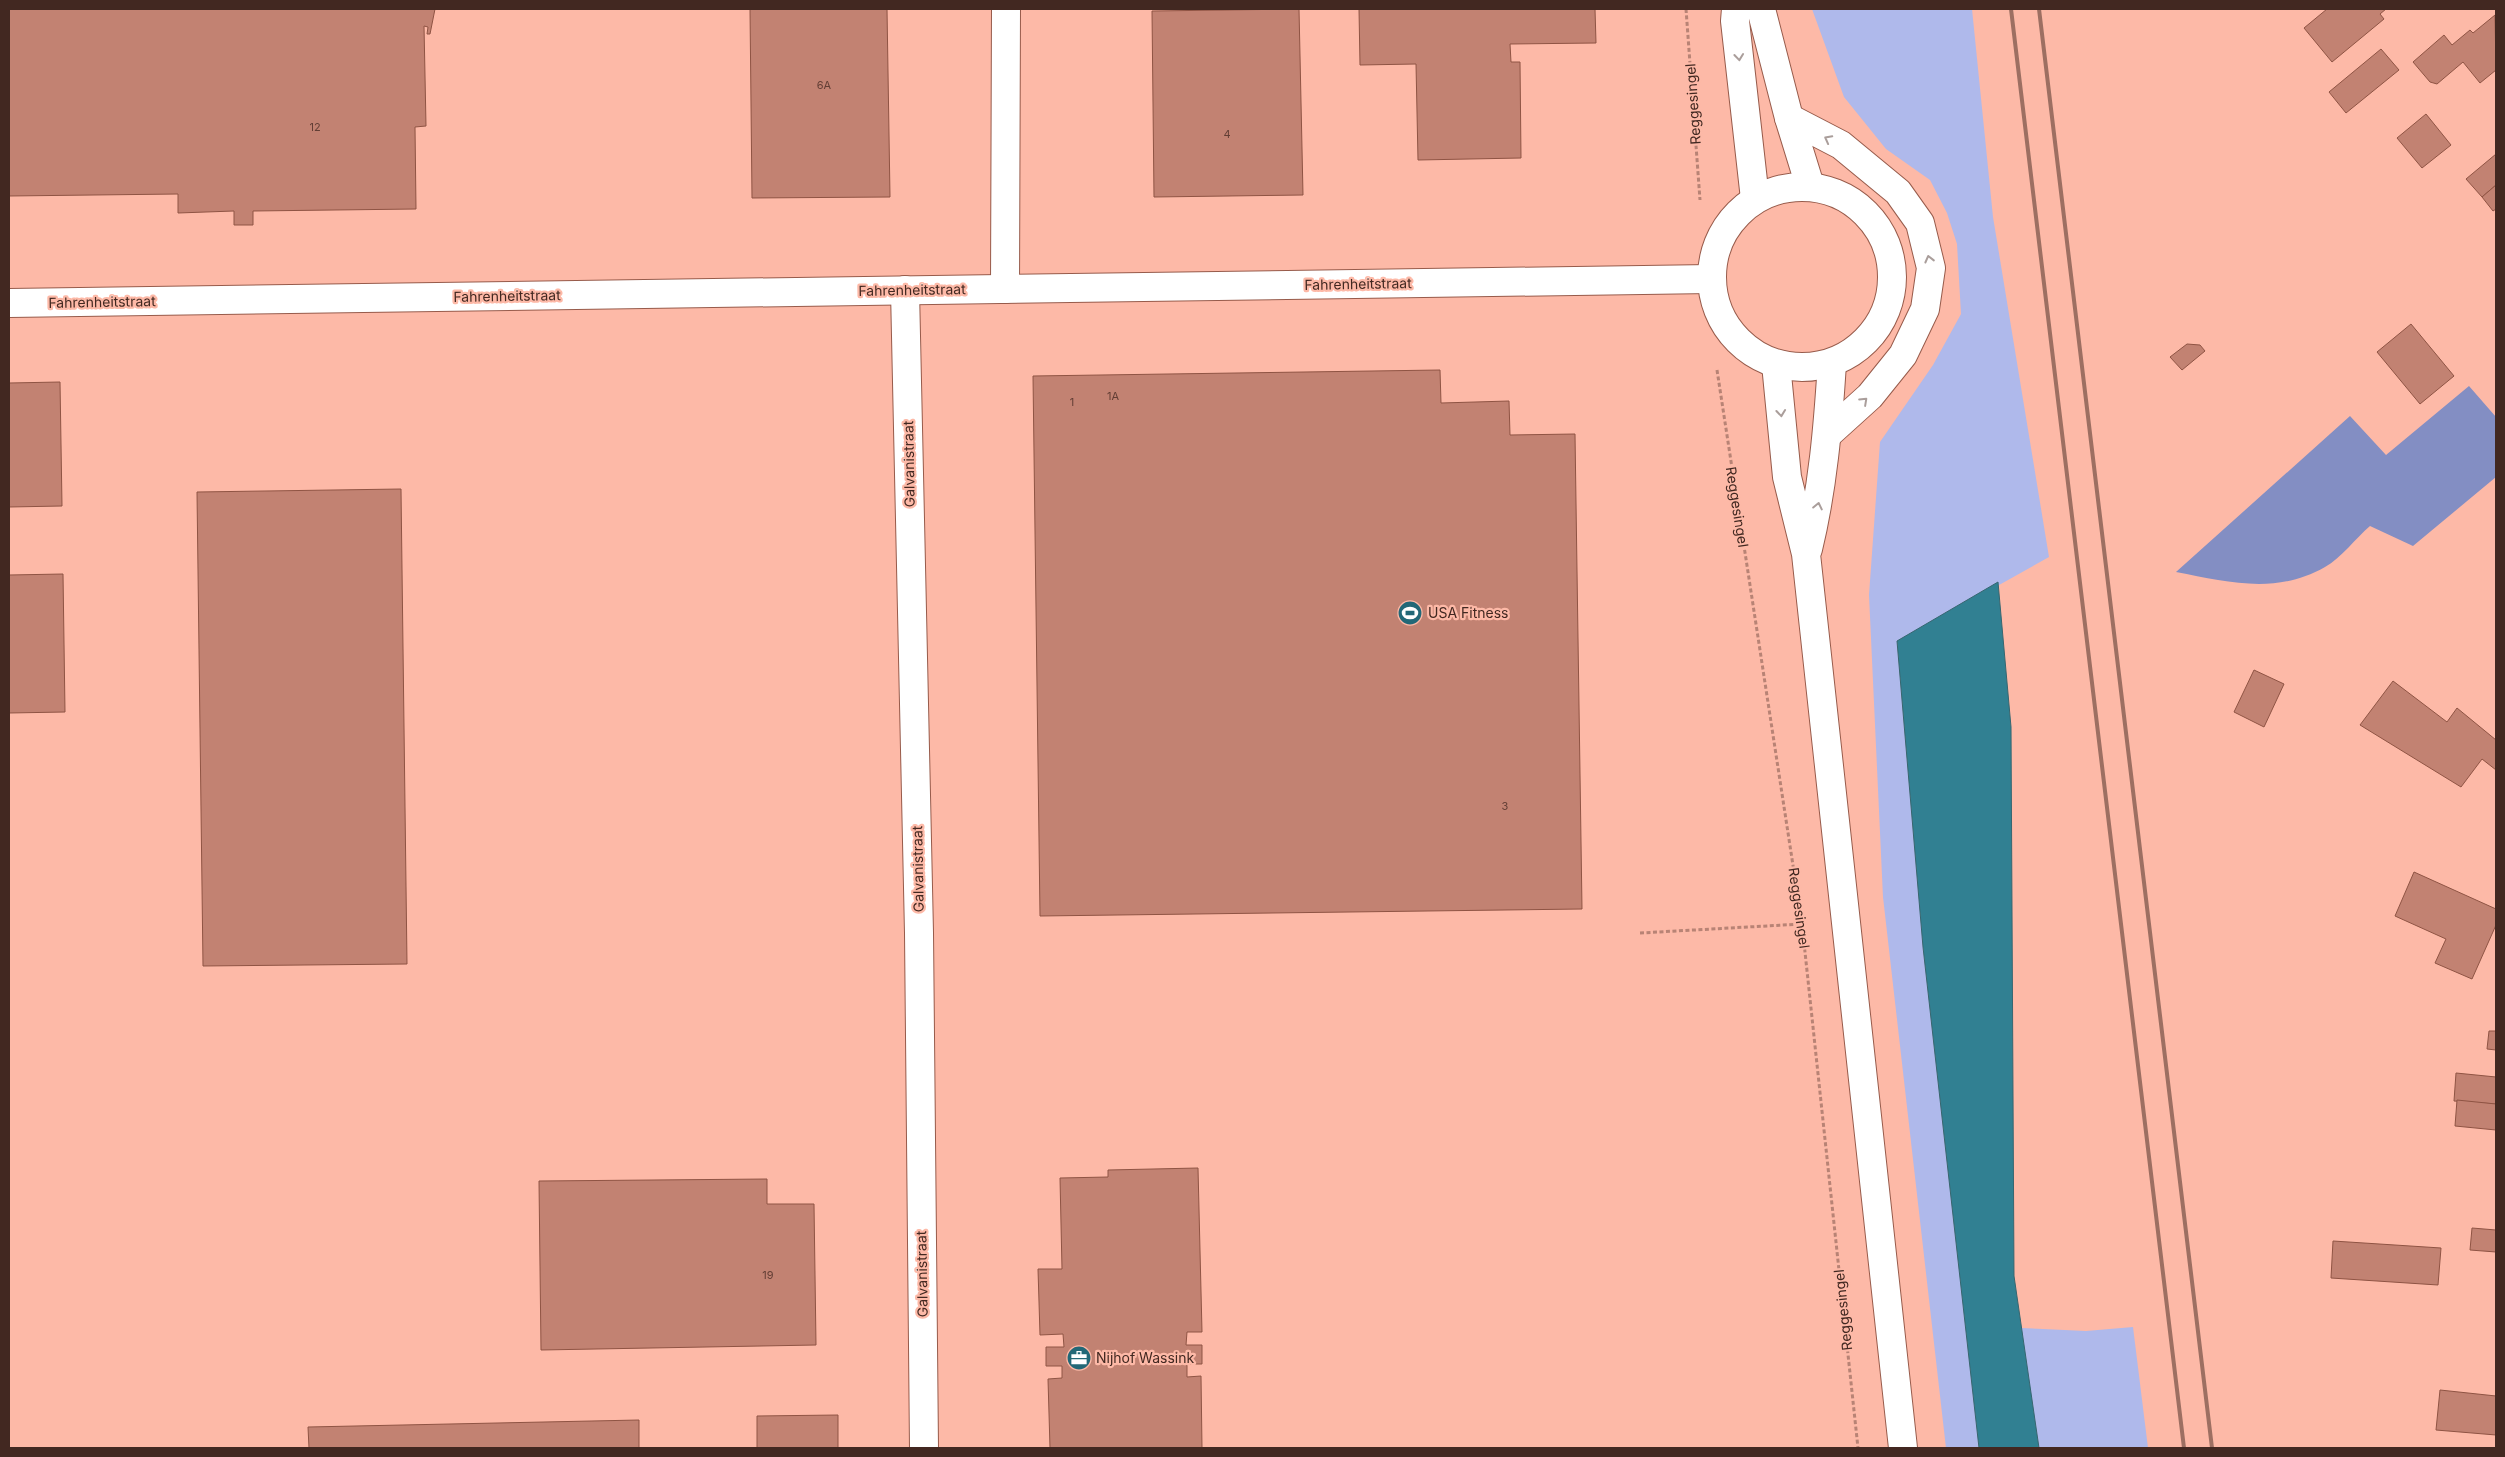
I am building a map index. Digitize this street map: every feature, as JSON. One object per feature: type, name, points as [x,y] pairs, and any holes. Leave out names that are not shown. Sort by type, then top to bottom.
[{"type":"street","points":[[1005,289],[1006,9]]},
{"type":"street","points":[[1736,9],[1735,21],[1755,199]]},
{"type":"street","points":[[1761,9],[1788,118],[1810,186]]},
{"type":"street","points":[[1788,118],[1841,146],[1898,192],[1920,223],[1931,268],[1925,309],[1903,355],[1870,396],[1828,434]]},
{"type":"street","points":[[1810,186],[1840,194],[1865,211],[1884,236],[1893,265],[1891,296],[1880,325],[1860,348],[1832,363],[1805,368],[1776,364],[1743,346],[1720,316],[1711,280],[1714,256],[1722,233],[1736,214],[1755,199],[1781,188],[1810,186]]},
{"type":"street","name":"Fahrenheitstraat","points":[[9,303],[1711,280]]},
{"type":"street","name":"Galvanistraat","points":[[905,290],[919,933],[924,1448]]},
{"type":"street","points":[[1806,554],[1819,502],[1828,434],[1832,363]]},
{"type":"street","points":[[1776,364],[1787,477],[1806,554],[1903,1448]]},
{"type":"path","name":"Reggesingel","points":[[1686,9],[1700,200]]},
{"type":"path","name":"Reggesingel","points":[[1717,370],[1802,924],[1858,1448]]},
{"type":"path","points":[[1640,933],[1802,924]]},
{"type":"shaded area","points":[[1812,9],[1972,9],[1993,217],[2049,557],[1897,642],[1923,947],[1979,1448],[1946,1448],[1883,897],[1869,595],[1880,442],[1933,365],[1961,314],[1957,244],[1947,213],[1930,180],[1886,149],[1844,97]]},
{"type":"shaded area","points":[[2469,386],[2496,417],[2496,477],[2413,546],[2370,526],[2331,563],[2307,576],[2288,581],[2252,584],[2176,572],[2350,416],[2386,455]]},
{"type":"shaded area","points":[[1998,582],[2011,727],[2014,1276],[2039,1448],[1979,1448],[1923,947],[1897,641]]},
{"type":"shaded area","points":[[2133,1327],[2148,1448],[2039,1448],[2021,1328],[2086,1331]]},
{"type":"building","points":[[9,9],[435,9],[430,34],[427,34],[428,27],[424,26],[426,126],[415,127],[416,209],[253,211],[253,225],[234,225],[234,211],[178,213],[178,194],[9,196]]},
{"type":"building","points":[[750,9],[887,9],[890,197],[752,198]]},
{"type":"building","points":[[1299,9],[1303,195],[1154,197],[1152,11]]},
{"type":"building","points":[[1359,9],[1595,9],[1596,43],[1510,44],[1511,62],[1520,62],[1521,158],[1418,160],[1416,64],[1360,65]]},
{"type":"building","points":[[2327,9],[2386,9],[2380,14],[2384,19],[2332,62],[2304,28]]},
{"type":"building","points":[[2495,15],[2496,70],[2480,83],[2463,62],[2437,84],[2430,82],[2413,62],[2444,35],[2452,45],[2470,30],[2473,33]]},
{"type":"building","points":[[2381,49],[2399,70],[2346,113],[2329,92]]},
{"type":"building","points":[[2426,114],[2451,145],[2422,168],[2397,138]]},
{"type":"building","points":[[2496,154],[2496,185],[2482,197],[2466,179]]},
{"type":"building","points":[[2496,185],[2496,209],[2493,211],[2482,197]]},
{"type":"building","points":[[2411,324],[2454,376],[2420,404],[2377,352]]},
{"type":"building","points":[[2187,344],[2200,345],[2205,351],[2182,370],[2170,357]]},
{"type":"building","points":[[1440,370],[1441,403],[1509,401],[1510,435],[1575,434],[1582,909],[1040,916],[1033,376]]},
{"type":"building","points":[[60,382],[62,506],[9,507],[9,383]]},
{"type":"building","points":[[401,489],[407,964],[203,966],[197,492]]},
{"type":"building","points":[[63,574],[65,712],[9,713],[9,575]]},
{"type":"building","points":[[2254,670],[2284,684],[2264,727],[2234,712]]},
{"type":"building","points":[[2393,681],[2447,722],[2457,708],[2496,740],[2496,770],[2482,759],[2461,787],[2360,725]]},
{"type":"building","points":[[2414,872],[2496,909],[2496,925],[2472,979],[2435,963],[2446,939],[2395,916]]},
{"type":"building","points":[[2489,1031],[2496,1031],[2496,1050],[2487,1049]]},
{"type":"building","points":[[2456,1073],[2496,1077],[2496,1104],[2454,1101]]},
{"type":"building","points":[[2457,1100],[2496,1104],[2496,1130],[2455,1126]]},
{"type":"building","points":[[1198,1168],[1202,1332],[1187,1332],[1186,1345],[1202,1345],[1202,1364],[1187,1364],[1187,1377],[1201,1376],[1202,1448],[1050,1448],[1048,1379],[1062,1378],[1062,1366],[1046,1366],[1046,1347],[1064,1347],[1063,1334],[1040,1335],[1038,1269],[1062,1269],[1060,1178],[1108,1177],[1108,1170]]},
{"type":"building","points":[[767,1179],[767,1204],[814,1204],[816,1345],[541,1350],[539,1181]]},
{"type":"building","points":[[2472,1228],[2496,1230],[2496,1252],[2470,1250]]},
{"type":"building","points":[[2333,1241],[2441,1248],[2438,1285],[2331,1278]]},
{"type":"building","points":[[2440,1390],[2496,1396],[2496,1435],[2436,1430]]},
{"type":"building","points":[[838,1415],[838,1448],[757,1448],[757,1416]]},
{"type":"building","points":[[639,1420],[639,1448],[309,1448],[308,1427]]},
{"type":"railway","points":[[2011,9],[2184,1448]]},
{"type":"railway","points":[[2039,9],[2212,1448]]},
{"type":"place","name":"USA Fitness","points":[[1410,613]]},
{"type":"place","name":"Nijhof Wassink","points":[[1079,1358]]}]
